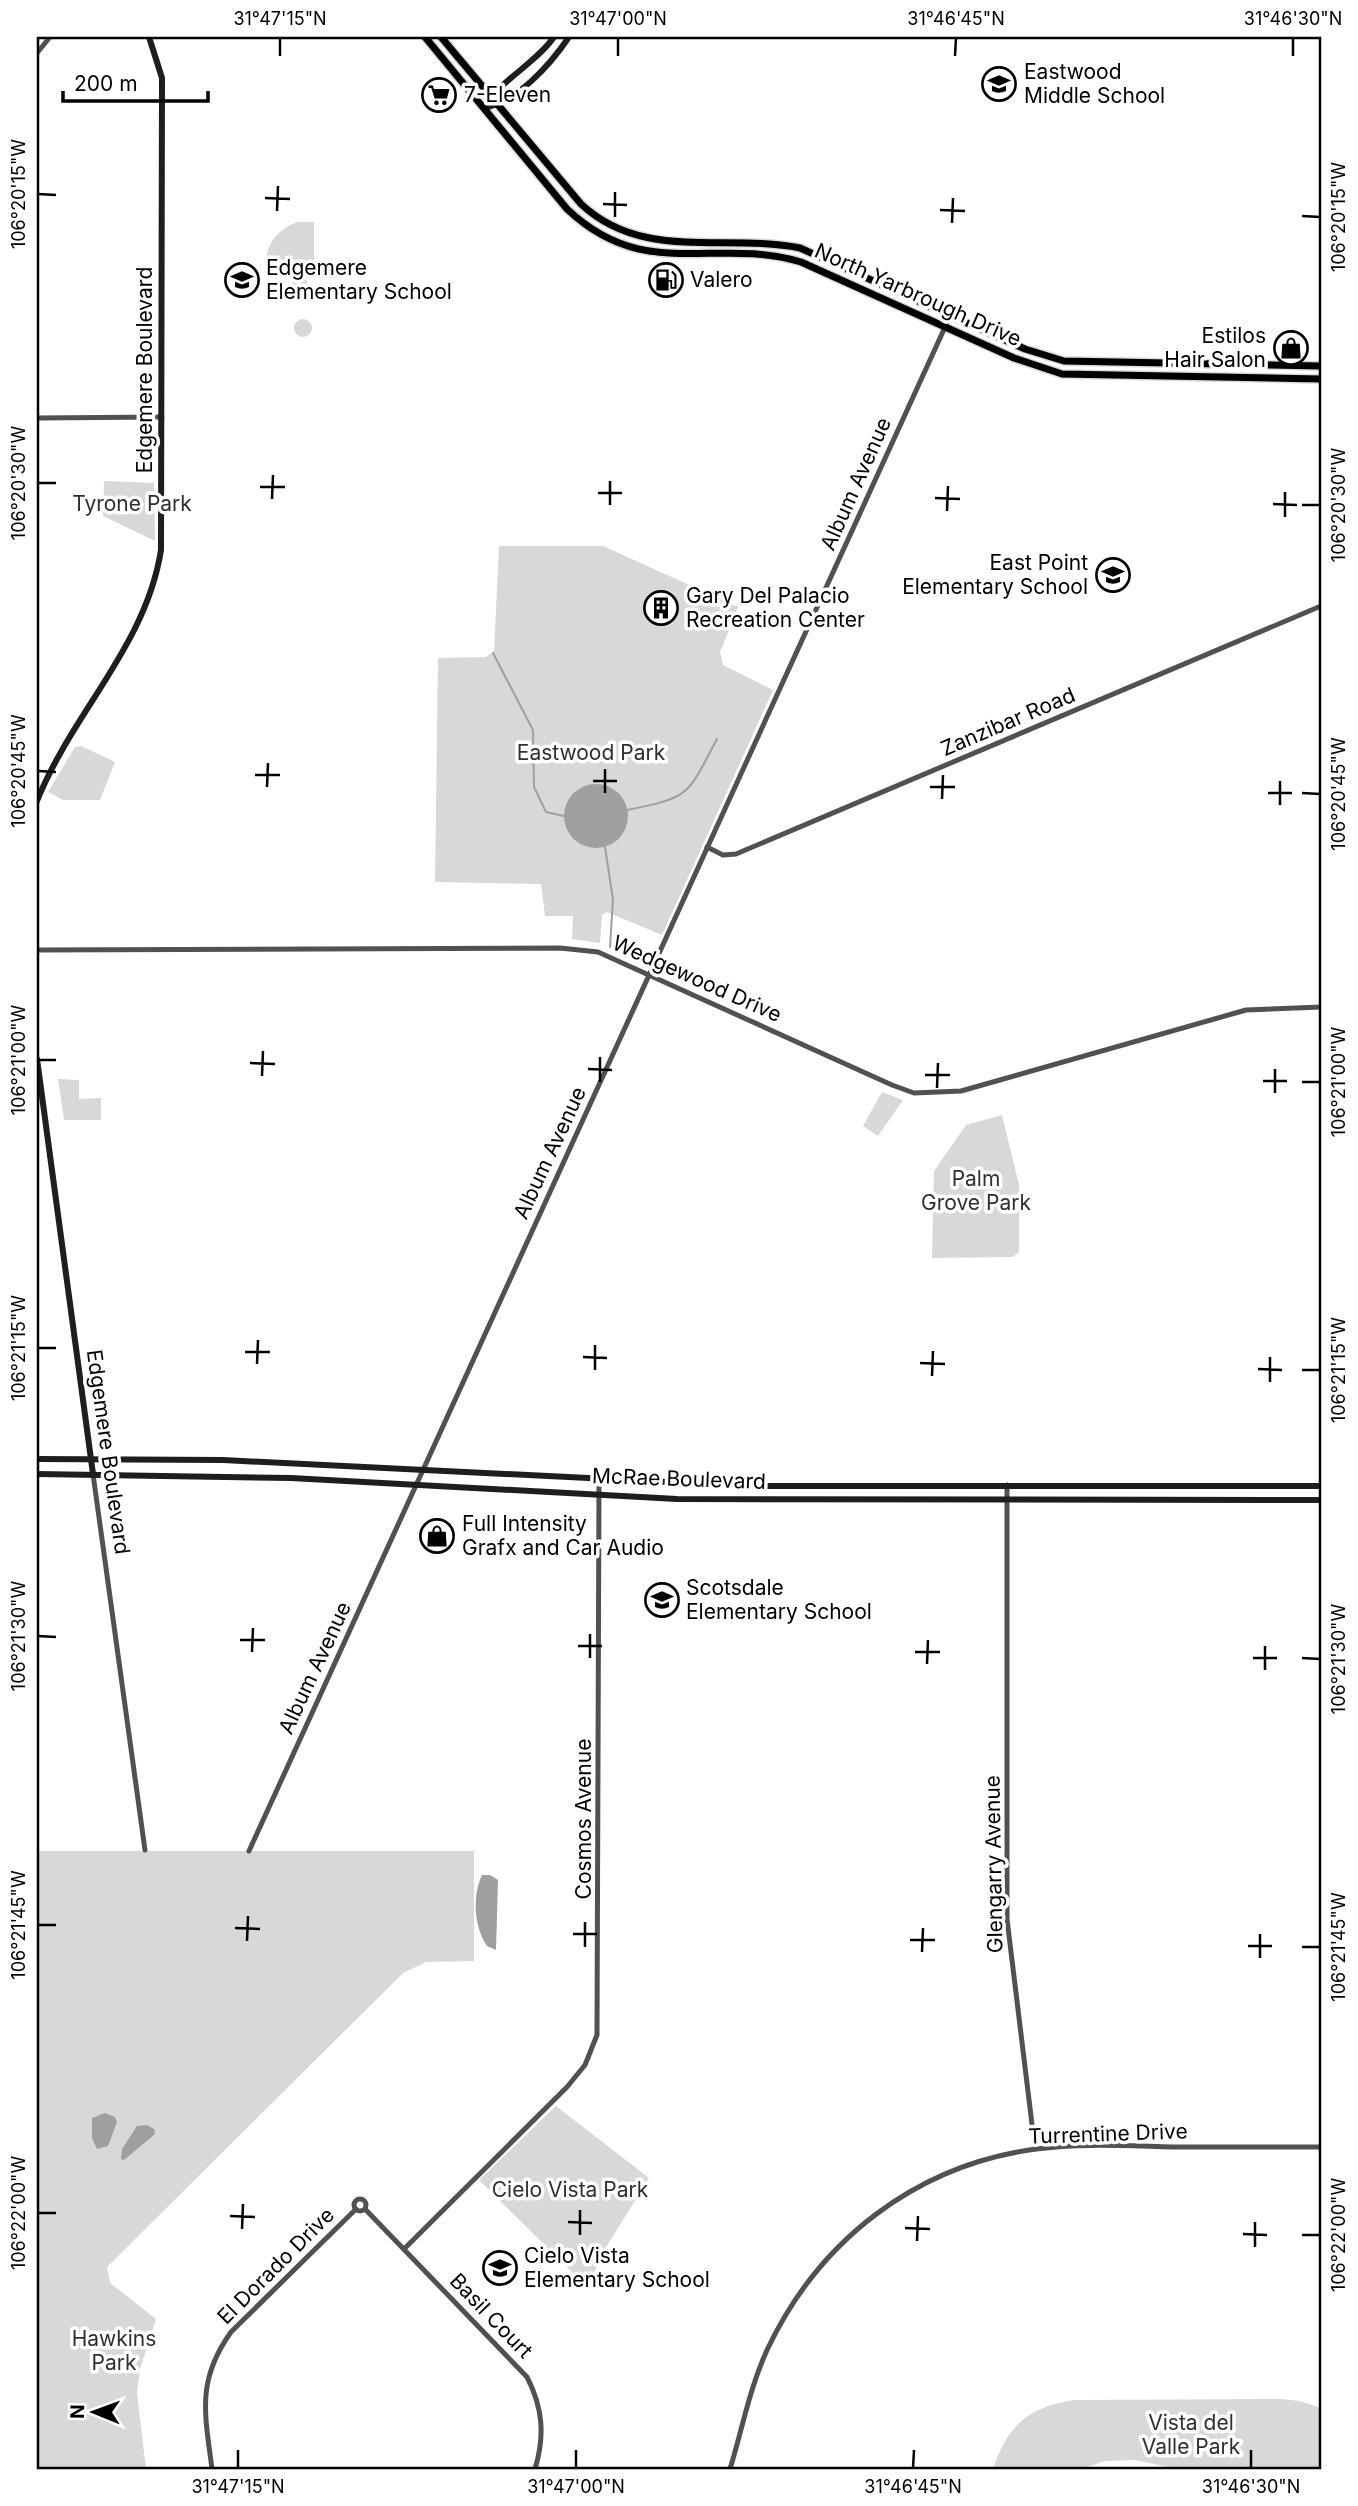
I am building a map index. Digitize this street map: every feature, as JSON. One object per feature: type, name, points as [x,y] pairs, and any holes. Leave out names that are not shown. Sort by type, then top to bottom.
[{"type":"main road","name":"Edgemere Boulevard","points":[[37,801],[138,627],[150,597],[162,534],[162,78],[149,37]]},
{"type":"main road","name":"North Yarbrough Drive","points":[[425,37],[577,218],[614,242],[648,253],[785,258],[884,298],[1023,362],[1072,376],[1321,379]]},
{"type":"main road","name":"North Yarbrough Drive","points":[[441,37],[586,210],[614,229],[646,239],[788,246],[811,252],[1025,349],[1064,361],[1321,366]]},
{"type":"main road","points":[[484,108],[490,97],[531,62],[554,37]]},
{"type":"main road","points":[[484,108],[497,105],[544,68],[569,37]]},
{"type":"main road","points":[[577,218],[586,210]]},
{"type":"main road","points":[[785,258],[788,246]]},
{"type":"main road","points":[[884,298],[889,287]]},
{"type":"main road","name":"Edgemere Boulevard","points":[[37,1059],[93,1474]]},
{"type":"main road","name":"McRae Boulevard","points":[[37,1460],[223,1460],[748,1486],[1321,1486]]},
{"type":"main road","name":"McRae Boulevard","points":[[37,1474],[240,1476],[725,1500],[1321,1500]]},
{"type":"main road","points":[[484,1488],[486,1474]]},
{"type":"street","points":[[37,53],[50,37]]},
{"type":"street","name":"Album Avenue","points":[[249,1851],[951,314]]},
{"type":"street","points":[[37,418],[162,417]]},
{"type":"street","name":"Zanzibar Road","points":[[707,847],[723,855],[736,854],[1321,606]]},
{"type":"street","name":"Wedgewood Drive","points":[[37,950],[568,948],[608,955],[892,1085],[909,1091],[935,1094],[973,1088],[1246,1010],[1321,1007]]},
{"type":"street","name":"Edgemere Boulevard","points":[[93,1474],[145,1850]]},
{"type":"street","name":"Cosmos Avenue","points":[[404,2249],[575,2079],[589,2059],[597,2035],[599,1480]]},
{"type":"street","name":"Glengarry Avenue","points":[[1007,1485],[1008,1933],[1035,2149]]},
{"type":"street","name":"Turrentine Drive","points":[[730,2469],[767,2350],[798,2298],[840,2245],[873,2215],[930,2179],[986,2158],[1035,2149],[1321,2147]]},
{"type":"street","points":[[360,2198],[366,2202],[365,2209],[356,2209],[354,2202],[360,2198]]},
{"type":"street","name":"El Dorado Drive","points":[[212,2469],[205,2413],[205,2388],[222,2345],[243,2320],[356,2209]]},
{"type":"street","name":"Basil Court","points":[[365,2209],[527,2377],[538,2401],[542,2426],[535,2469]]},
{"type":"green space","points":[[297,222],[314,222],[314,269],[311,272],[265,273],[266,256],[272,242],[282,231]]},
{"type":"green space","points":[[300,277],[306,279],[306,291],[300,293],[294,291],[292,285],[294,279]]},
{"type":"green space","points":[[299,319],[307,319],[312,328],[310,335],[299,337],[294,332],[294,324]]},
{"type":"green space","name":"Tyrone Park","points":[[104,481],[154,483],[155,541],[103,516]]},
{"type":"green space","name":"Eastwood Park","points":[[499,546],[603,546],[738,607],[720,652],[723,665],[773,690],[662,935],[607,912],[602,915],[600,943],[572,939],[573,916],[545,916],[541,884],[435,882],[438,658],[486,657],[494,651]]},
{"type":"green space","points":[[81,746],[115,762],[100,800],[63,800],[48,792],[75,747]]},
{"type":"green space","points":[[58,1079],[79,1080],[79,1099],[101,1098],[101,1120],[64,1120]]},
{"type":"green space","points":[[882,1092],[903,1100],[878,1136],[863,1126]]},
{"type":"green space","name":"Palm Grove Park","points":[[1002,1115],[1019,1185],[1019,1252],[1013,1257],[932,1258],[934,1171],[966,1125]]},
{"type":"green space","name":"Hawkins Park","points":[[37,1851],[474,1851],[474,1961],[426,1962],[403,1973],[107,2267],[110,2283],[156,2319],[140,2369],[137,2393],[146,2469],[37,2469]]},
{"type":"green space","name":"Cielo Vista Park","points":[[556,2106],[649,2178],[608,2244],[587,2287],[479,2180]]},
{"type":"green space","name":"Vista del Valle Park","points":[[1074,2400],[1300,2401],[1321,2408],[1321,2469],[1177,2469],[1135,2460],[1105,2461],[1082,2469],[993,2469],[1013,2429],[1033,2413],[1058,2403]]},
{"type":"shaded area","points":[[596,784],[608,786],[619,793],[626,804],[626,828],[619,839],[608,846],[596,848],[584,846],[573,839],[566,828],[564,816],[566,804],[573,793],[584,786]]},
{"type":"shaded area","points":[[482,1875],[490,1875],[498,1880],[496,1950],[487,1946],[477,1921],[477,1892]]},
{"type":"shaded area","points":[[105,2113],[115,2117],[117,2122],[108,2146],[97,2149],[92,2138],[92,2118]]},
{"type":"shaded area","points":[[147,2125],[154,2129],[155,2134],[124,2160],[121,2159],[122,2149],[137,2126]]},
{"type":"waterway","points":[[493,653],[533,730],[534,787],[546,812],[564,816]]},
{"type":"waterway","points":[[627,810],[664,801],[685,791],[717,739]]},
{"type":"waterway","points":[[605,847],[613,900],[610,947]]},
{"type":"place","name":"Eastwood Middle School","points":[[999,84]]},
{"type":"place","name":"7-Eleven","points":[[439,95]]},
{"type":"place","name":"Edgemere Elementary School","points":[[242,280]]},
{"type":"place","name":"Valero","points":[[666,280]]},
{"type":"place","name":"Estilos Hair Salon","points":[[1291,348]]},
{"type":"place","name":"East Point Elementary School","points":[[1113,575]]},
{"type":"place","name":"Gary Del Palacio Recreation Center","points":[[661,608]]},
{"type":"place","name":"Full Intensity Grafx and Car Audio","points":[[437,1536]]},
{"type":"place","name":"Scotsdale Elementary School","points":[[662,1600]]},
{"type":"place","name":"Cielo Vista Elementary School","points":[[500,2268]]}]
